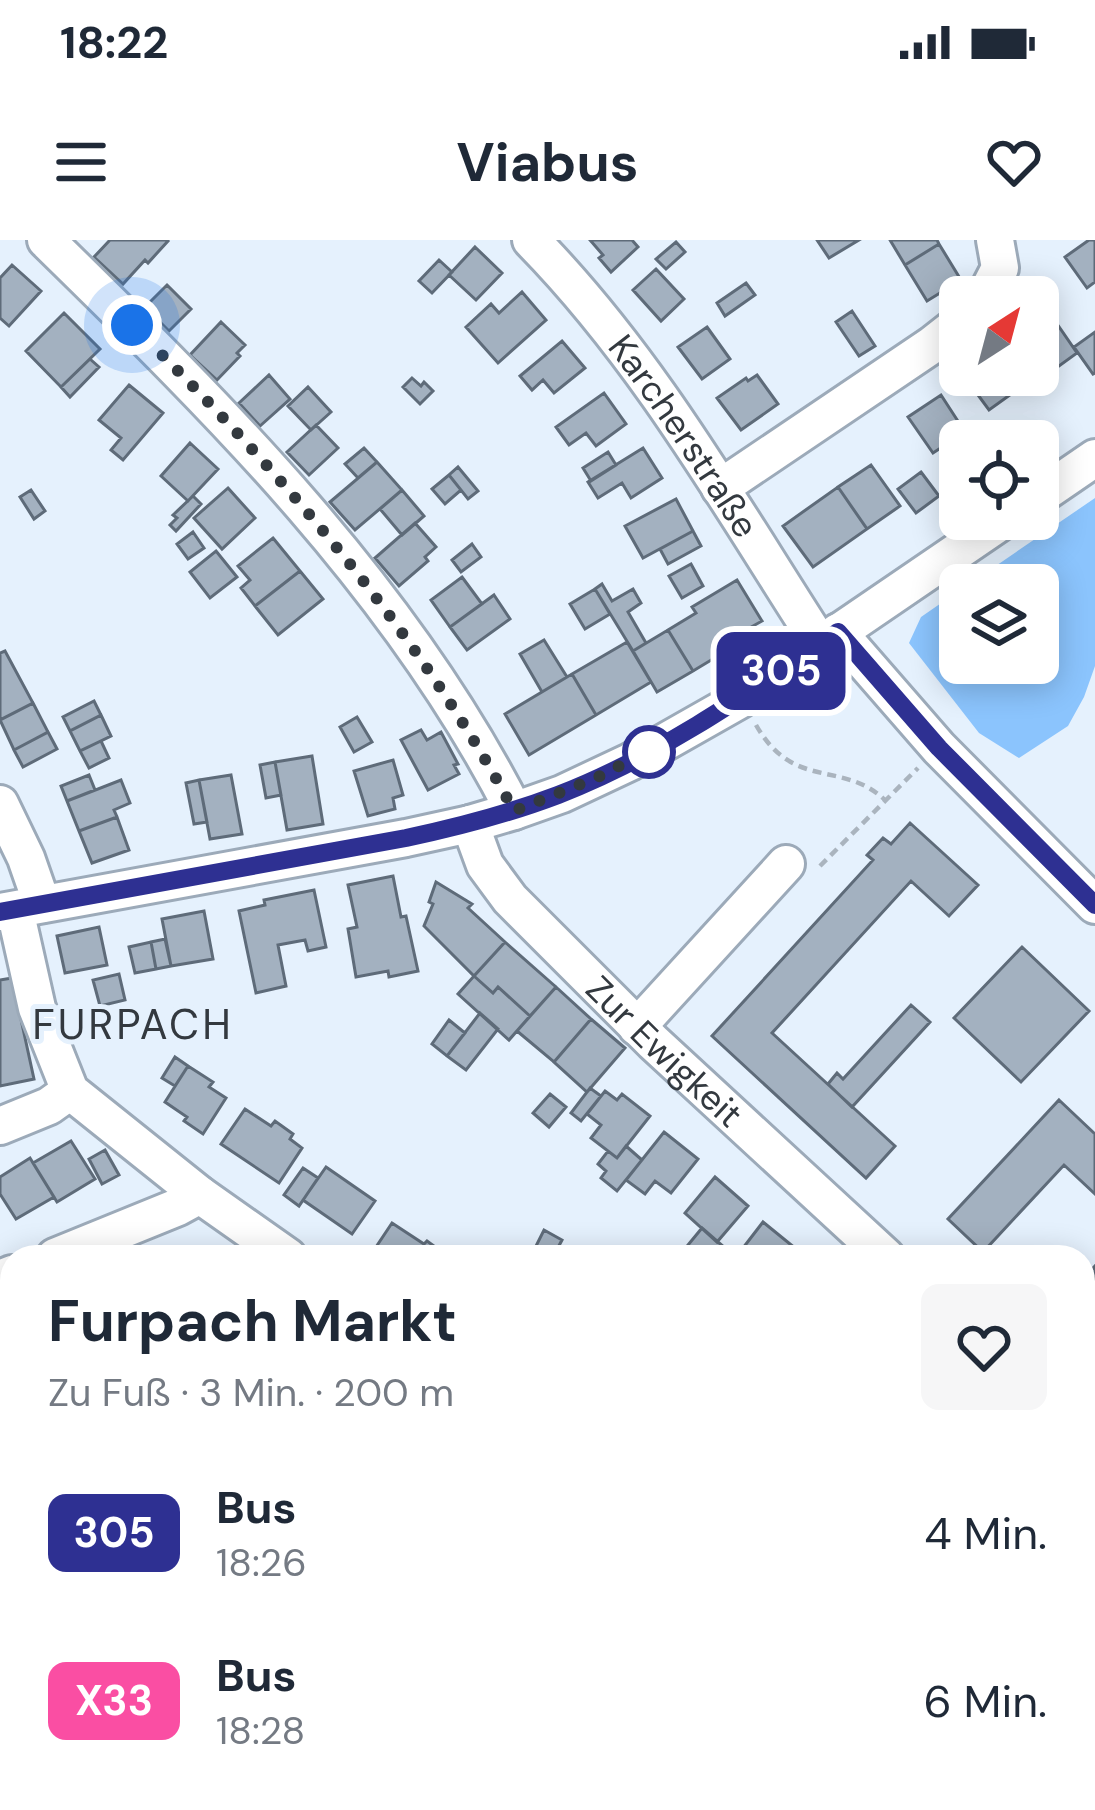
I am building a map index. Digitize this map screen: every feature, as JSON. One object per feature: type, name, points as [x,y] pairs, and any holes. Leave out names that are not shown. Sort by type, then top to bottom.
[{"type":"street","points":[[46,240],[190,381],[358,571],[426,663],[514,811]]},
{"type":"street","name":"Karcherstraße","points":[[531,240],[600,316],[659,393],[720,488],[829,638],[1095,904]]},
{"type":"street","points":[[995,240],[1000,268],[996,276]]},
{"type":"street","points":[[720,488],[939,340]]},
{"type":"street","points":[[1059,483],[1095,458]]},
{"type":"street","points":[[19,908],[470,824],[562,794],[630,762],[741,699],[974,540]]},
{"type":"street","points":[[0,804],[26,858],[19,908],[37,1008],[70,1091],[200,1195],[272,1245]]},
{"type":"street","name":"Zur Ewigkeit","points":[[470,824],[484,866],[510,899],[638,1027],[873,1245]]},
{"type":"street","points":[[638,1027],[786,864]]},
{"type":"street","points":[[0,1126],[49,1106],[70,1091]]},
{"type":"street","points":[[85,1245],[200,1195]]},
{"type":"path","points":[[741,699],[768,746],[780,756],[806,770],[872,788],[886,801]]},
{"type":"shaded area","points":[[1095,498],[1095,666],[1068,726],[1019,758],[979,733],[941,684],[1059,684],[1059,564],[999,564],[1034,540],[1059,540],[1059,523]]},
{"type":"shaded area","points":[[939,605],[939,682],[909,643],[921,617]]},
{"type":"building","points":[[110,240],[168,241],[123,284],[94,257]]},
{"type":"building","points":[[590,240],[632,240],[638,247],[611,272]]},
{"type":"building","points":[[817,240],[859,240],[829,258]]},
{"type":"building","points":[[890,240],[937,240],[939,244],[905,265]]},
{"type":"building","points":[[1095,240],[1095,282],[1087,288],[1065,257]]},
{"type":"building","points":[[676,242],[685,252],[666,269],[656,259]]},
{"type":"building","points":[[939,244],[959,276],[939,276],[939,294],[927,301],[905,265]]},
{"type":"building","points":[[475,247],[502,273],[476,300],[449,275]]},
{"type":"building","points":[[439,260],[452,272],[432,293],[419,281]]},
{"type":"building","points":[[12,265],[41,291],[9,326],[0,318],[0,278]]},
{"type":"building","points":[[656,269],[684,299],[661,321],[633,290]]},
{"type":"building","points":[[746,283],[755,295],[725,316],[717,303]]},
{"type":"building","points":[[167,285],[191,309],[169,331],[145,307]]},
{"type":"building","points":[[522,292],[546,320],[498,363],[466,327],[491,304],[499,313]]},
{"type":"building","points":[[852,311],[875,346],[859,356],[836,322]]},
{"type":"building","points":[[64,313],[100,349],[61,387],[26,351]]},
{"type":"building","points":[[221,322],[245,345],[217,380],[190,355]]},
{"type":"building","points":[[707,327],[730,359],[702,379],[678,347]]},
{"type":"building","points":[[1059,327],[1077,353],[1059,366]]},
{"type":"building","points":[[1095,332],[1095,373],[1093,374],[1074,347]]},
{"type":"building","points":[[562,341],[585,368],[554,393],[543,380],[532,390],[520,376]]},
{"type":"building","points":[[90,359],[99,367],[70,397],[61,387]]},
{"type":"building","points":[[269,375],[290,399],[260,426],[239,403]]},
{"type":"building","points":[[757,375],[778,404],[741,430],[717,398]]},
{"type":"building","points":[[412,378],[433,391],[420,404],[403,387]]},
{"type":"building","points":[[129,385],[163,413],[123,460],[111,450],[121,438],[99,420]]},
{"type":"building","points":[[308,387],[331,412],[311,430],[288,406]]},
{"type":"building","points":[[604,393],[626,424],[596,446],[586,433],[569,445],[556,427]]},
{"type":"building","points":[[942,396],[957,420],[939,420],[939,449],[933,453],[908,417]]},
{"type":"building","points":[[979,396],[1008,396],[989,410]]},
{"type":"building","points":[[316,425],[338,448],[309,475],[287,452]]},
{"type":"building","points":[[190,443],[218,469],[188,501],[161,476]]},
{"type":"building","points":[[364,448],[377,462],[358,478],[345,464]]},
{"type":"building","points":[[643,448],[662,478],[631,498],[622,483],[598,498],[588,482]]},
{"type":"building","points":[[608,452],[616,465],[591,481],[583,468]]},
{"type":"building","points":[[377,462],[402,490],[355,530],[330,502]]},
{"type":"building","points":[[871,465],[900,506],[867,529],[838,487]]},
{"type":"building","points":[[458,467],[478,491],[468,499],[449,475]]},
{"type":"building","points":[[921,472],[939,496],[916,513],[898,489]]},
{"type":"building","points":[[449,475],[461,490],[445,504],[432,489]]},
{"type":"building","points":[[838,487],[867,529],[813,567],[783,526]]},
{"type":"building","points":[[228,488],[255,518],[222,549],[194,518]]},
{"type":"building","points":[[31,490],[45,511],[34,519],[20,497]]},
{"type":"building","points":[[402,490],[424,516],[402,535],[380,509]]},
{"type":"building","points":[[193,496],[201,504],[176,531],[170,525],[177,518],[173,515]]},
{"type":"building","points":[[676,499],[693,531],[643,558],[625,526]]},
{"type":"building","points":[[415,523],[436,547],[425,557],[428,561],[399,586],[375,558]]},
{"type":"building","points":[[693,531],[701,546],[668,564],[660,549]]},
{"type":"building","points":[[193,532],[204,548],[188,559],[177,544]]},
{"type":"building","points":[[273,538],[300,571],[255,606],[241,588],[250,580],[238,566]]},
{"type":"building","points":[[472,544],[481,557],[461,572],[452,560]]},
{"type":"building","points":[[216,551],[237,577],[210,598],[190,572]]},
{"type":"building","points":[[691,564],[703,586],[682,598],[669,576]]},
{"type":"building","points":[[300,571],[323,599],[278,635],[255,606]]},
{"type":"building","points":[[462,577],[482,604],[450,627],[431,600]]},
{"type":"building","points":[[737,580],[762,621],[737,635],[741,642],[693,671],[668,630],[696,613],[692,607]]},
{"type":"building","points":[[602,584],[612,601],[633,589],[641,603],[628,612],[646,643],[633,651],[595,589]]},
{"type":"building","points":[[595,589],[610,614],[585,629],[570,604]]},
{"type":"building","points":[[494,595],[510,619],[467,650],[450,627]]},
{"type":"building","points":[[668,630],[693,671],[657,692],[633,651]]},
{"type":"building","points":[[544,640],[567,677],[542,692],[520,654]]},
{"type":"building","points":[[627,642],[651,682],[596,715],[572,674]]},
{"type":"building","points":[[5,651],[33,703],[0,720],[0,653]]},
{"type":"building","points":[[572,674],[596,715],[529,755],[505,714]]},
{"type":"building","points":[[94,701],[101,715],[70,731],[63,717]]},
{"type":"building","points":[[33,703],[48,732],[14,750],[0,720]]},
{"type":"building","points":[[101,715],[111,736],[80,751],[70,731]]},
{"type":"building","points":[[357,717],[372,742],[354,752],[340,727]]},
{"type":"building","points":[[421,730],[427,740],[441,732],[458,764],[454,765],[459,774],[428,790],[401,740]]},
{"type":"building","points":[[48,732],[57,749],[23,767],[14,750]]},
{"type":"building","points":[[101,741],[109,758],[89,768],[80,751]]},
{"type":"building","points":[[312,756],[323,824],[287,830],[275,762]]},
{"type":"building","points":[[393,760],[403,795],[393,798],[395,809],[368,816],[354,771]]},
{"type":"building","points":[[275,762],[281,795],[266,798],[260,765]]},
{"type":"building","points":[[89,775],[95,790],[67,801],[61,786]]},
{"type":"building","points":[[231,775],[242,834],[210,839],[199,780]]},
{"type":"building","points":[[121,780],[130,803],[114,810],[117,817],[79,831],[67,801]]},
{"type":"building","points":[[199,780],[207,822],[194,824],[186,783]]},
{"type":"building","points":[[117,817],[129,850],[92,863],[79,831]]},
{"type":"building","points":[[910,823],[978,885],[949,916],[911,881],[772,1033],[895,1146],[866,1178],[712,1036],[873,860],[867,855],[883,838],[891,844]]},
{"type":"building","points":[[393,876],[418,971],[356,977],[348,929],[357,927],[348,885]]},
{"type":"building","points":[[436,882],[472,904],[468,908],[505,942],[474,976],[424,926]]},
{"type":"building","points":[[314,890],[326,947],[308,951],[305,940],[278,945],[286,986],[256,993],[239,911],[265,905],[264,900]]},
{"type":"building","points":[[204,911],[213,959],[171,966],[162,919]]},
{"type":"building","points":[[99,927],[107,965],[65,973],[57,936]]},
{"type":"building","points":[[165,939],[171,966],[156,969],[151,942]]},
{"type":"building","points":[[151,942],[156,969],[135,973],[129,947]]},
{"type":"building","points":[[505,942],[556,987],[530,1016],[498,987],[493,993],[474,976]]},
{"type":"building","points":[[1022,947],[1089,1011],[1021,1082],[954,1018]]},
{"type":"building","points":[[119,974],[125,1000],[100,1006],[93,980]]},
{"type":"building","points":[[474,976],[493,993],[498,987],[530,1016],[509,1040],[458,994]]},
{"type":"building","points":[[12,978],[34,1079],[0,1086],[0,980]]},
{"type":"building","points":[[556,987],[591,1019],[554,1062],[517,1031]]},
{"type":"building","points":[[911,1005],[930,1022],[852,1107],[828,1084],[837,1073],[843,1079]]},
{"type":"building","points":[[480,1013],[498,1029],[466,1070],[447,1056]]},
{"type":"building","points":[[591,1019],[625,1048],[587,1092],[554,1062]]},
{"type":"building","points":[[449,1020],[465,1033],[447,1056],[432,1044]]},
{"type":"building","points":[[175,1057],[188,1066],[175,1086],[162,1078]]},
{"type":"building","points":[[188,1066],[213,1082],[209,1087],[226,1098],[203,1134],[165,1102]]},
{"type":"building","points":[[590,1088],[601,1096],[581,1121],[571,1113]]},
{"type":"building","points":[[605,1091],[617,1100],[622,1094],[650,1116],[617,1158],[591,1138],[601,1125],[587,1114]]},
{"type":"building","points":[[550,1094],[566,1107],[549,1127],[533,1113]]},
{"type":"building","points":[[1059,1100],[1095,1134],[1095,1194],[1064,1165],[990,1245],[976,1245],[948,1219]]},
{"type":"building","points":[[245,1109],[271,1126],[275,1121],[302,1148],[279,1183],[221,1144]]},
{"type":"building","points":[[664,1132],[698,1159],[671,1193],[655,1181],[645,1194],[626,1180]]},
{"type":"building","points":[[71,1141],[95,1179],[57,1202],[33,1163]]},
{"type":"building","points":[[626,1146],[642,1160],[617,1191],[601,1178],[606,1171],[598,1164],[608,1151],[617,1158]]},
{"type":"building","points":[[105,1150],[119,1175],[102,1184],[89,1159]]},
{"type":"building","points":[[30,1158],[54,1197],[16,1219],[0,1194],[0,1177]]},
{"type":"building","points":[[326,1167],[375,1201],[352,1234],[303,1200]]},
{"type":"building","points":[[303,1168],[318,1178],[299,1206],[284,1195]]},
{"type":"building","points":[[715,1177],[748,1206],[717,1242],[685,1213]]},
{"type":"building","points":[[763,1222],[791,1245],[745,1245]]},
{"type":"building","points":[[392,1223],[433,1245],[377,1245]]},
{"type":"building","points":[[702,1228],[722,1245],[688,1245]]},
{"type":"building","points":[[544,1230],[562,1240],[559,1245],[536,1245]]},
{"type":"bus line","name":"305","points":[[0,912],[406,838],[514,811],[630,762],[741,699],[838,632],[939,748],[1095,905]]},
{"type":"district","name":"FURPACH","points":[[133,1024]]},
{"type":"route","points":[[132,325],[190,381],[358,571],[426,663],[514,811],[562,794],[667,741],[649,752]]}]
